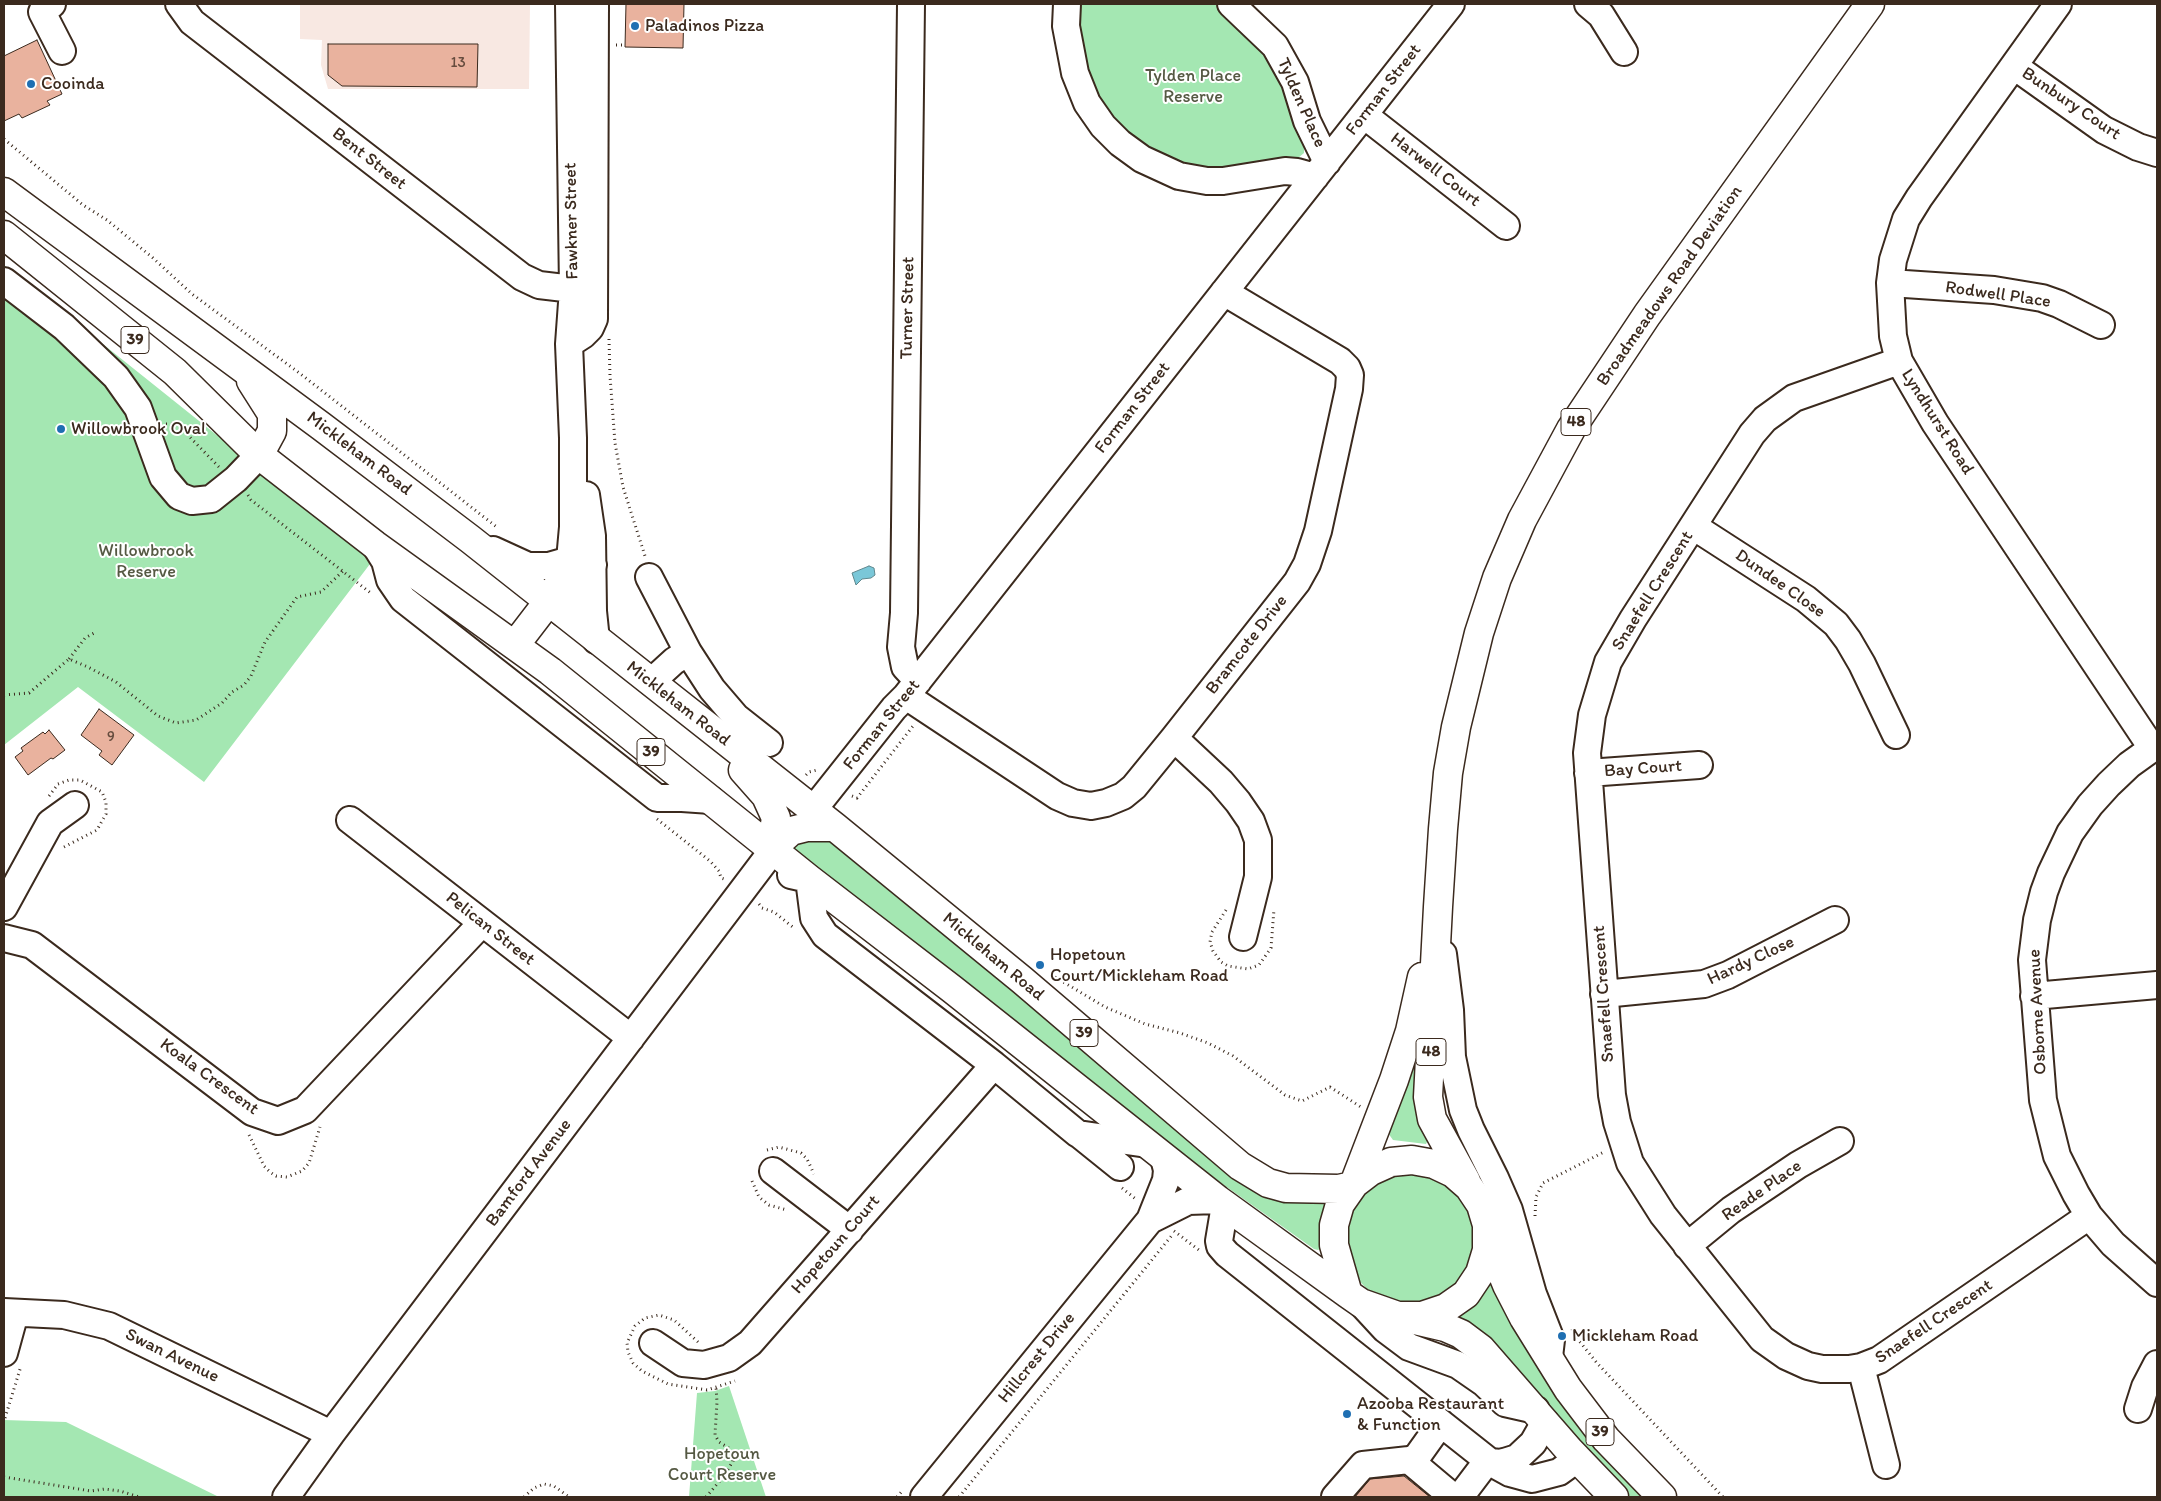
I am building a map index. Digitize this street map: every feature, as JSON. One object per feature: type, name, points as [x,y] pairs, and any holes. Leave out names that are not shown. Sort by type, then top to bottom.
[{"type":"main road","name":"Broadmeadows Road Deviation","points":[[1469,1187],[1432,1119],[1428,1097],[1438,907],[1448,773],[1466,678],[1497,578],[1522,520],[1571,429],[1647,315],[1870,4]]},
{"type":"main road","points":[[10,241],[17,214],[14,199]]},
{"type":"main road","name":"Mickleham Road","points":[[14,199],[322,426],[470,539],[835,827],[1022,980],[1240,1166],[1268,1183],[1286,1188],[1339,1190],[1353,1185]]},
{"type":"main road","name":"39","points":[[10,241],[174,372],[259,455],[375,545],[522,650],[771,849],[960,995],[1221,1203],[1355,1299],[1398,1316],[1445,1327],[1466,1338],[1481,1349],[1606,1494]]},
{"type":"main road","points":[[238,364],[272,414],[272,431],[259,455]]},
{"type":"main road","points":[[259,455],[279,434],[290,429],[322,426]]},
{"type":"main road","points":[[522,650],[556,608]]},
{"type":"main road","points":[[701,722],[766,796],[776,818],[771,849]]},
{"type":"main road","points":[[771,849],[791,831],[806,827],[835,827]]},
{"type":"main road","name":"Broadmeadows Road Deviation","points":[[1353,1185],[1385,1107],[1410,1031],[1438,907]]},
{"type":"main road","name":"39","points":[[1355,1299],[1334,1245],[1334,1225],[1340,1204],[1353,1185],[1371,1171],[1391,1162],[1412,1160],[1434,1164],[1453,1173],[1469,1187],[1481,1204],[1496,1258],[1506,1285],[1568,1389],[1591,1421],[1622,1457],[1662,1497]]},
{"type":"main road","name":"39","points":[[1398,1316],[1430,1314],[1446,1308],[1466,1294],[1480,1273],[1488,1250],[1487,1225]]},
{"type":"street","points":[[52,4],[42,12],[62,51]]},
{"type":"street","name":"Bent Street","points":[[179,4],[192,22],[522,277],[539,285],[573,289]]},
{"type":"street","name":"Fawkner Street","points":[[569,4],[573,289],[569,344],[573,438],[592,536],[582,562],[593,611],[596,640]]},
{"type":"street","points":[[569,344],[590,328],[594,319],[595,4]]},
{"type":"street","name":"Turner Street","points":[[912,4],[904,613],[901,647],[912,688]]},
{"type":"street","name":"Tylden Place","points":[[1067,4],[1066,26],[1075,73],[1087,103],[1103,126],[1120,144],[1142,159],[1179,176],[1223,181],[1285,171],[1297,172],[1321,169],[1295,82],[1275,46],[1231,4]]},
{"type":"street","name":"Forman Street","points":[[813,810],[912,688],[1452,4]]},
{"type":"street","points":[[1588,4],[1601,15],[1624,52]]},
{"type":"street","name":"Lyndhurst Road","points":[[2058,4],[1919,198],[1906,219],[1893,260],[1890,283],[1894,336],[1899,361],[1935,423],[2154,747]]},
{"type":"street","name":"Bunbury Court","points":[[2014,66],[2104,130],[2138,147],[2157,153]]},
{"type":"street","name":"Harwell Court","points":[[1364,115],[1506,226]]},
{"type":"street","points":[[4,281],[64,327],[116,377],[138,408],[163,477],[179,496],[192,501],[211,499],[236,479],[259,455]]},
{"type":"street","name":"Rodwell Place","points":[[1890,283],[1994,290],[2042,298],[2059,304],[2101,325]]},
{"type":"street","name":"Bramcote Drive","points":[[912,688],[1057,796],[1073,803],[1091,806],[1106,803],[1123,796],[1134,787],[1174,738],[1296,582],[1307,564],[1318,531],[1349,389],[1350,375],[1347,368],[1340,361],[1224,292]]},
{"type":"street","name":"Snaefell Crescent","points":[[1899,361],[1794,398],[1765,418],[1752,434],[1633,619],[1608,662],[1592,715],[1586,753],[1612,1095],[1623,1143],[1630,1163],[1643,1187],[1751,1327],[1771,1347],[1796,1362],[1808,1366],[1839,1369],[1871,1364],[1895,1350],[2089,1216]]},
{"type":"street","name":"Dundee Close","points":[[1693,526],[1806,599],[1836,624],[1862,664],[1896,735]]},
{"type":"street","points":[[470,539],[528,566],[549,566],[582,562]]},
{"type":"street","points":[[375,545],[385,561],[390,580],[404,599],[657,798],[711,800]]},
{"type":"street","points":[[556,608],[582,562]]},
{"type":"street","points":[[649,577],[688,652],[712,689],[736,717],[769,743]]},
{"type":"street","name":"Turner Street","points":[[904,613],[914,635],[922,644],[938,655]]},
{"type":"street","points":[[651,682],[674,661],[688,652]]},
{"type":"street","points":[[1174,738],[1221,782],[1238,802],[1251,822],[1258,840],[1258,877],[1243,937]]},
{"type":"street","name":"Osborne Avenue","points":[[2154,747],[2129,765],[2090,805],[2070,833],[2050,873],[2044,892],[2032,960],[2043,1100],[2049,1131],[2057,1156],[2089,1216],[2112,1244],[2157,1283]]},
{"type":"street","name":"Bay Court","points":[[1588,773],[1699,765]]},
{"type":"street","points":[[4,907],[50,823],[75,805]]},
{"type":"street","name":"Pelican Street","points":[[350,820],[631,1038]]},
{"type":"street","name":"Bamford Avenue","points":[[286,1497],[331,1434],[770,854],[771,849]]},
{"type":"street","points":[[754,875],[776,871],[809,879],[814,918],[825,934],[994,1065],[1120,1167]]},
{"type":"street","points":[[1438,907],[1450,1010],[1452,1057],[1457,1085],[1471,1130],[1509,1210],[1533,1294],[1551,1340],[1549,1357]]},
{"type":"street","name":"Hardy Close","points":[[1604,994],[1704,984],[1728,975],[1835,920]]},
{"type":"street","name":"Koala Crescent","points":[[4,938],[32,945],[252,1112],[278,1121],[305,1110],[482,922]]},
{"type":"street","points":[[2034,996],[2157,985]]},
{"type":"street","name":"Hopetoun Court","points":[[653,1344],[682,1364],[704,1365],[729,1358],[750,1343],[994,1065]]},
{"type":"street","points":[[1078,1134],[1155,1151]]},
{"type":"street","name":"Reade Place","points":[[1687,1246],[1731,1210],[1798,1165],[1840,1141]]},
{"type":"street","name":"Hillcrest Drive","points":[[924,1497],[1150,1220],[1166,1180],[1167,1170],[1155,1151]]},
{"type":"street","points":[[773,1170],[850,1230]]},
{"type":"street","name":"Hillcrest Drive","points":[[1150,1220],[1188,1201],[1221,1203]]},
{"type":"street","points":[[1221,1203],[1219,1241],[1220,1246],[1227,1254],[1489,1461],[1510,1473],[1532,1479],[1559,1472],[1577,1459]]},
{"type":"street","points":[[1355,1299],[1384,1329],[1409,1347],[1458,1365],[1484,1383],[1505,1403],[1540,1416],[1533,1444],[1517,1458],[1501,1462],[1489,1461]]},
{"type":"street","points":[[10,1313],[14,1356]]},
{"type":"street","name":"Swan Avenue","points":[[10,1313],[64,1315],[109,1326],[331,1434]]},
{"type":"street","points":[[2138,1409],[2145,1387],[2157,1364]]},
{"type":"street","points":[[1861,1367],[1886,1465]]},
{"type":"street","points":[[1335,1497],[1363,1465],[1409,1460],[1419,1454],[1441,1424]]},
{"type":"street","points":[[1409,1460],[1453,1497]]},
{"type":"street","points":[[1460,1497],[1489,1461]]},
{"type":"path","points":[[68,659],[88,666],[116,682],[158,716],[176,723],[196,720],[222,703],[248,681],[265,642],[297,597],[321,592],[343,571]]},
{"type":"path","points":[[4,695],[29,693],[68,659],[85,638],[96,632]]},
{"type":"path","points":[[1051,974],[1105,1007],[1145,1024],[1208,1043],[1233,1056],[1285,1095],[1302,1101],[1330,1087],[1345,1099],[1362,1108]]},
{"type":"path","points":[[244,1127],[254,1142],[264,1166],[276,1176],[287,1177],[302,1171],[309,1163],[321,1125]]},
{"type":"path","points":[[959,1497],[1175,1231]]},
{"type":"path","points":[[5,1418],[14,1356]]},
{"type":"path","points":[[706,1497],[724,1476],[733,1461],[732,1450],[719,1442],[714,1434],[717,1402],[716,1388]]},
{"type":"path","points":[[4,1477],[91,1491],[120,1490],[139,1497]]},
{"type":"path","points":[[524,1497],[534,1488],[544,1484],[554,1486],[569,1497]]},
{"type":"shaded area","points":[[300,4],[530,4],[529,89],[328,89],[321,65],[322,40],[300,39]]},
{"type":"green space","name":"Tylden Place Reserve","points":[[1073,4],[1223,4],[1277,63],[1304,142],[1304,153],[1298,158],[1276,165],[1224,174],[1156,160],[1094,102]]},
{"type":"green space","name":"Willowbrook Reserve","points":[[4,265],[373,560],[204,782],[78,687],[4,745]]},
{"type":"green space","points":[[826,836],[1212,1153],[1331,1198],[1322,1248],[1314,1249],[1169,1146],[790,850],[791,842]]},
{"type":"green space","points":[[1418,1038],[1421,1120],[1428,1140],[1426,1144],[1393,1140],[1388,1133]]},
{"type":"green space","points":[[1409,1174],[1422,1175],[1434,1179],[1455,1193],[1469,1214],[1473,1226],[1473,1252],[1469,1264],[1455,1285],[1434,1299],[1422,1303],[1409,1304],[1396,1303],[1384,1299],[1363,1285],[1349,1264],[1345,1252],[1344,1239],[1345,1226],[1349,1214],[1363,1193],[1384,1179],[1396,1175]]},
{"type":"green space","points":[[1490,1278],[1645,1497],[1627,1497],[1447,1314]]},
{"type":"green space","name":"Hopetoun Court Reserve","points":[[729,1386],[766,1497],[689,1497],[697,1393],[715,1391]]},
{"type":"green space","points":[[4,1420],[66,1422],[219,1497],[4,1497]]},
{"type":"water","points":[[869,566],[874,568],[875,575],[871,578],[862,579],[856,585],[852,573]]},
{"type":"building","points":[[626,4],[684,4],[683,48],[625,47]]},
{"type":"building","name":"Cooinda","points":[[37,40],[62,94],[47,101],[50,105],[22,118],[19,114],[4,121],[4,56]]},
{"type":"building","points":[[328,44],[478,44],[477,87],[342,86],[328,75]]},
{"type":"building","points":[[99,709],[134,735],[112,765],[99,755],[102,751],[81,735]]},
{"type":"building","points":[[49,730],[65,750],[28,775],[15,757],[23,751],[21,748],[43,732],[45,734]]},
{"type":"building","points":[[1404,1476],[1430,1497],[1355,1497],[1370,1479]]},
{"type":"place","name":"Paladinos Pizza","points":[[635,26]]},
{"type":"place","name":"Cooinda","points":[[31,84]]},
{"type":"place","name":"Willowbrook Oval","points":[[61,429]]},
{"type":"place","name":"Hopetoun Court/Mickleham Road","points":[[1040,965]]},
{"type":"place","name":"Mickleham Road","points":[[1562,1336]]},
{"type":"place","name":"Azooba Restaurant & Function","points":[[1347,1414]]}]
